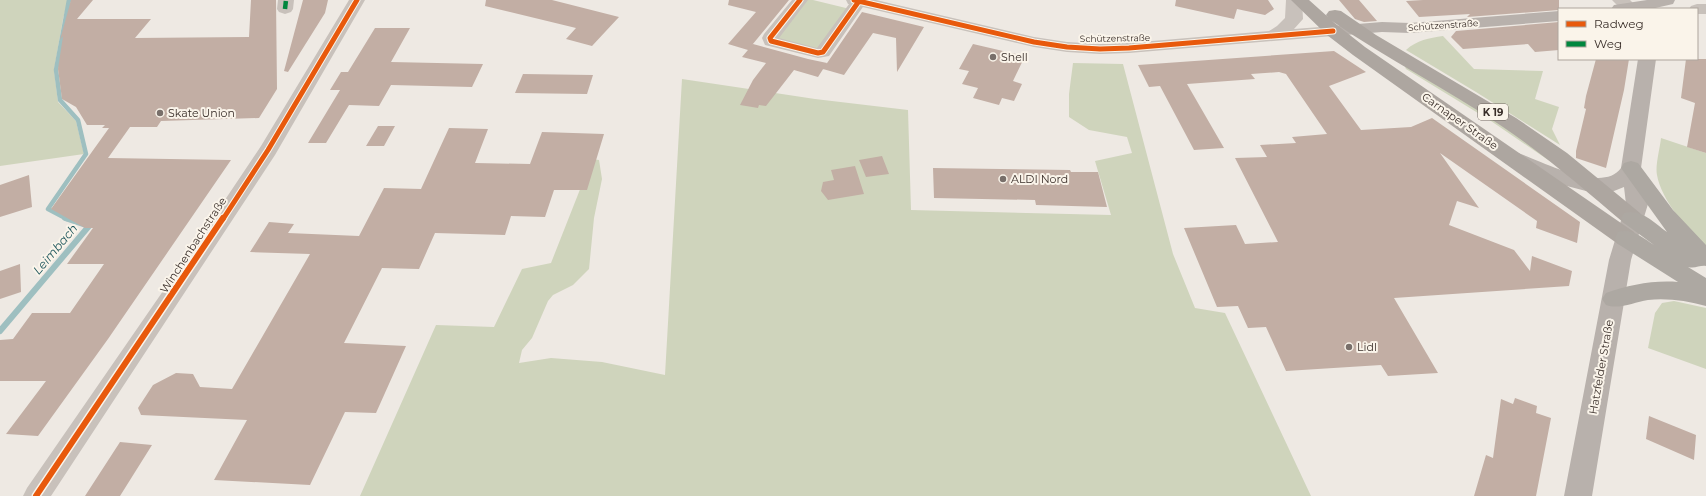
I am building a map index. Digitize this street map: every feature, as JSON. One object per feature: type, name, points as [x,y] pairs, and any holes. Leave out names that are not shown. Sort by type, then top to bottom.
[{"type":"highway","points":[[1631,168],[1664,214],[1691,246],[1706,258]]},
{"type":"highway","points":[[1629,228],[1664,241],[1706,266]]},
{"type":"highway","points":[[1629,228],[1706,289]]},
{"type":"highway","points":[[1614,299],[1662,289],[1686,292],[1706,297]]},
{"type":"main road","name":"Carnaper Straße","points":[[1299,0],[1333,32],[1509,122],[1560,158],[1594,185],[1629,228]]},
{"type":"main road","name":"Carnaper Straße","points":[[1318,0],[1355,30],[1383,57],[1514,158],[1629,228]]},
{"type":"main road","points":[[1627,7],[1643,6],[1667,0]]},
{"type":"main road","points":[[1675,8],[1683,0]]},
{"type":"main road","name":"Schützenstraße","points":[[1333,32],[1382,27],[1410,28],[1558,16]]},
{"type":"main road","points":[[1383,57],[1392,41],[1410,28]]},
{"type":"main road","name":"Hatzfelder Straße","points":[[1578,496],[1620,260],[1637,204],[1631,168],[1646,60]]},
{"type":"main road","points":[[1514,158],[1563,177],[1594,185],[1605,185],[1618,182],[1631,168]]},
{"type":"street","name":"Winchenbachstraße","points":[[36,496],[268,150],[357,0]]},
{"type":"street","points":[[800,0],[770,38],[771,41],[818,53],[823,52],[857,1]]},
{"type":"street","points":[[1271,37],[1283,30],[1294,19],[1294,0]]},
{"type":"street","name":"Schützenstraße","points":[[857,1],[1006,36],[1067,47],[1100,49],[1129,48],[1333,32]]},
{"type":"green space","points":[[0,0],[68,0],[54,70],[58,102],[76,121],[84,154],[0,166]]},
{"type":"green space","points":[[806,0],[813,0],[850,9],[818,49],[778,40],[776,37]]},
{"type":"green space","points":[[1443,36],[1474,69],[1543,71],[1535,99],[1559,107],[1552,129],[1560,145],[1406,50],[1419,42]]},
{"type":"green space","points":[[1073,63],[1123,64],[1173,254],[1195,308],[1225,313],[1311,496],[360,496],[436,325],[494,327],[522,269],[551,263],[592,159],[599,160],[602,179],[594,218],[589,269],[573,285],[553,295],[548,301],[532,338],[522,350],[519,363],[551,358],[602,362],[665,375],[682,79],[815,99],[908,110],[911,210],[1111,215],[1095,161],[1132,153],[1127,137],[1089,130],[1069,117],[1069,94]]},
{"type":"green space","points":[[1405,67],[1410,68],[1502,125],[1520,137],[1554,164],[1491,121]]},
{"type":"green space","points":[[1661,138],[1706,153],[1706,250],[1677,215],[1664,195],[1657,175]]},
{"type":"green space","points":[[1674,301],[1706,308],[1706,369],[1648,348],[1655,313],[1662,303]]},
{"type":"building","points":[[71,0],[93,0],[77,19],[151,19],[135,38],[249,37],[251,0],[276,0],[277,89],[259,118],[161,121],[157,127],[130,127],[108,158],[231,160],[108,339],[38,436],[6,434],[46,381],[0,381],[0,340],[13,339],[32,313],[70,313],[104,264],[67,264],[93,228],[85,228],[51,209],[109,128],[102,128],[105,125],[87,125],[76,107],[62,99],[58,69],[63,36],[60,40]]},
{"type":"building","points":[[303,0],[328,0],[325,13],[288,72],[284,71]]},
{"type":"building","points":[[486,0],[552,0],[619,17],[592,46],[566,39],[576,28],[485,6]]},
{"type":"building","points":[[729,0],[789,0],[748,50],[728,44],[756,12],[728,5]]},
{"type":"building","points":[[1176,0],[1268,0],[1274,9],[1265,15],[1237,9],[1234,19],[1175,6]]},
{"type":"building","points":[[1339,0],[1359,0],[1377,21],[1364,22],[1355,19]]},
{"type":"building","points":[[1559,0],[1559,8],[1558,10],[1467,17],[1470,14],[1419,17],[1406,1]]},
{"type":"building","points":[[862,12],[924,27],[897,72],[896,38],[873,33],[844,75],[823,69]]},
{"type":"building","points":[[1558,22],[1558,50],[1535,52],[1528,44],[1463,49],[1451,37],[1456,31]]},
{"type":"building","points":[[375,28],[410,28],[391,62],[483,64],[472,87],[391,85],[379,106],[349,105],[326,143],[308,143],[340,90],[330,90],[341,72],[348,72]]},
{"type":"building","points":[[753,44],[827,63],[818,77],[794,70],[766,106],[759,105],[758,108],[740,105],[753,80],[766,63],[742,57]]},
{"type":"building","points":[[973,44],[1025,56],[1013,81],[1022,84],[1014,101],[1002,98],[999,105],[973,98],[978,88],[962,84],[969,71],[959,69]]},
{"type":"building","points":[[1334,51],[1366,72],[1329,86],[1361,130],[1411,127],[1432,118],[1580,222],[1577,243],[1536,228],[1537,221],[1440,153],[1479,208],[1457,201],[1449,225],[1514,250],[1530,271],[1532,256],[1572,271],[1569,286],[1394,298],[1438,373],[1388,376],[1381,365],[1286,371],[1266,327],[1248,328],[1238,306],[1217,307],[1184,228],[1236,225],[1245,244],[1278,242],[1235,158],[1267,157],[1260,145],[1296,143],[1292,137],[1327,134],[1286,74],[1279,72],[1251,74],[1255,79],[1187,84],[1224,148],[1194,150],[1160,86],[1149,87],[1138,65]]},
{"type":"building","points":[[1706,59],[1706,153],[1687,147],[1695,103],[1681,98],[1686,60]]},
{"type":"building","points":[[1596,60],[1629,60],[1624,90],[1606,168],[1576,158],[1576,151],[1586,109],[1584,108]]},
{"type":"building","points":[[523,74],[593,75],[587,94],[515,93]]},
{"type":"building","points":[[378,126],[395,126],[384,146],[366,146]]},
{"type":"building","points":[[449,128],[488,129],[475,163],[530,164],[542,132],[604,134],[587,190],[554,190],[545,217],[511,216],[505,235],[435,233],[419,269],[382,268],[344,343],[406,346],[376,413],[345,412],[310,485],[214,480],[247,420],[141,415],[138,408],[153,385],[176,373],[193,374],[200,387],[232,389],[310,254],[250,252],[269,222],[294,224],[288,233],[359,236],[384,188],[421,189]]},
{"type":"building","points":[[882,156],[889,174],[866,177],[859,160]]},
{"type":"building","points":[[855,166],[864,194],[828,200],[821,191],[823,182],[834,180],[831,170]]},
{"type":"building","name":"ALDI Nord","points":[[933,168],[1070,170],[1071,172],[1098,172],[1107,207],[1036,205],[1035,200],[934,198]]},
{"type":"building","points":[[29,175],[32,207],[0,217],[0,185]]},
{"type":"building","points":[[20,264],[21,292],[0,299],[0,271]]},
{"type":"building","points":[[1515,398],[1537,406],[1536,413],[1551,418],[1536,496],[1474,496],[1486,455],[1493,458],[1501,399],[1513,404]]},
{"type":"building","points":[[1649,416],[1696,435],[1694,460],[1646,439]]},
{"type":"building","points":[[120,442],[152,445],[120,496],[85,496]]},
{"type":"waterway","name":"Leimbach","points":[[65,218],[48,209],[86,154],[78,120],[60,100],[56,70],[69,0]]},
{"type":"waterway","name":"Leimbach","points":[[0,331],[89,226],[65,218]]},
{"type":"marked path","points":[[285,9],[286,0]]},
{"type":"cycle path","points":[[36,496],[268,150],[357,0]]},
{"type":"cycle path","points":[[800,0],[770,38],[771,41],[818,53],[823,52],[859,1]]},
{"type":"cycle path","points":[[854,0],[1034,42],[1067,47],[1100,49],[1129,48],[1333,31]]},
{"type":"place","name":"Shell","points":[[993,57]]},
{"type":"place","name":"Skate Union","points":[[160,113]]},
{"type":"place","name":"ALDI Nord","points":[[1003,179]]},
{"type":"place","name":"Lidl","points":[[1349,347]]}]
